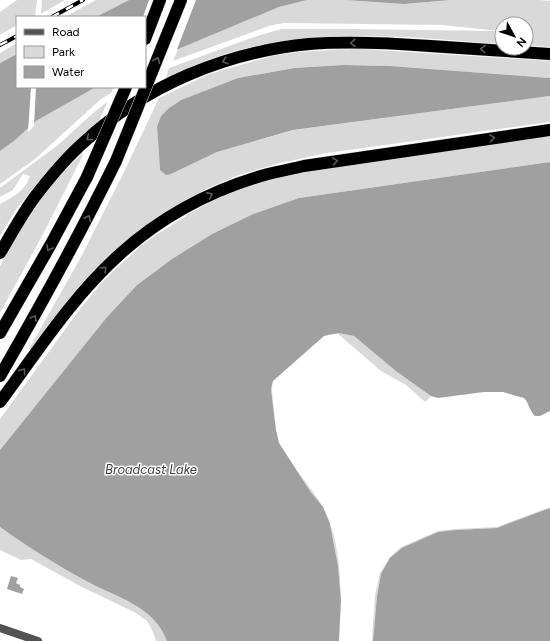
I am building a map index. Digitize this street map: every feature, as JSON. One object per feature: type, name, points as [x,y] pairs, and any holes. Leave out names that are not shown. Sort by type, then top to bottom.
[{"type":"highway","points":[[146,36],[160,0]]},
{"type":"highway","points":[[146,86],[180,0]]},
{"type":"highway","points":[[0,253],[37,194],[83,142],[140,99],[165,85],[206,67],[268,50],[310,44],[361,42],[550,54]]},
{"type":"highway","points":[[0,333],[87,177],[126,88]]},
{"type":"highway","points":[[0,376],[87,221],[116,161],[145,88]]},
{"type":"highway","points":[[0,402],[68,311],[93,281],[120,254],[153,227],[194,203],[231,186],[268,174],[304,166],[550,130]]},
{"type":"street","points":[[0,628],[38,641]]},
{"type":"green space","points":[[17,0],[37,0],[35,16],[16,16],[16,26],[0,35],[0,12]]},
{"type":"green space","points":[[42,0],[65,0],[41,14]]},
{"type":"green space","points":[[96,0],[129,0],[98,16],[67,16]]},
{"type":"green space","points":[[307,0],[345,0],[404,4],[451,0],[550,1],[550,47],[534,46],[534,16],[494,16],[494,30],[442,25],[285,23],[272,25],[173,61],[178,49],[279,7]]},
{"type":"green space","points":[[281,29],[494,31],[494,43],[361,36],[291,40],[256,46],[215,57],[166,78],[169,68],[254,37]]},
{"type":"green space","points":[[16,44],[16,55],[0,63],[0,53]]},
{"type":"green space","points":[[362,49],[550,61],[550,78],[390,66],[343,65],[294,68],[238,78],[181,100],[169,108],[161,116],[157,126],[160,170],[171,174],[217,152],[294,130],[550,96],[550,122],[327,153],[280,163],[239,175],[206,189],[177,205],[146,225],[119,247],[99,267],[31,351],[29,349],[81,257],[159,98],[209,74],[272,56],[298,52]]},
{"type":"green space","points":[[94,88],[114,88],[111,93],[101,99],[35,159],[0,184],[0,151],[14,141],[36,121]]},
{"type":"green space","points":[[108,101],[99,121],[82,135],[57,160],[17,208],[0,236],[0,204],[22,190],[30,176],[23,174],[13,190],[0,197],[0,188],[58,145]]},
{"type":"green space","points":[[550,136],[550,162],[299,198],[253,214],[212,234],[172,259],[137,285],[107,317],[0,450],[0,419],[80,309],[102,282],[143,244],[192,212],[220,197],[244,188],[272,179],[317,169]]},
{"type":"green space","points":[[83,152],[82,157],[42,236],[0,313],[0,266],[16,236],[39,202],[55,181]]},
{"type":"green space","points":[[337,333],[354,336],[397,372],[431,396],[425,402],[406,385],[381,371]]},
{"type":"green space","points":[[273,381],[272,392],[275,419],[271,389]]},
{"type":"green space","points":[[295,468],[314,493],[322,506],[310,491]]},
{"type":"green space","points":[[550,507],[497,528],[456,530],[381,574],[372,641],[375,595],[380,573],[390,557],[401,547],[438,531],[497,527]]},
{"type":"green space","points":[[324,509],[330,523],[337,552],[341,597],[338,566],[330,524]]},
{"type":"green space","points":[[0,527],[32,549],[88,582],[134,604],[153,619],[161,629],[167,641],[156,641],[147,621],[136,613],[80,586],[31,559],[21,560],[0,550]]},
{"type":"water","points":[[129,0],[307,0],[279,7],[146,63],[146,16],[98,16]]},
{"type":"water","points":[[345,0],[451,0],[404,4]]},
{"type":"water","points":[[16,55],[16,88],[94,88],[36,121],[14,141],[0,151],[0,63]]},
{"type":"water","points":[[343,65],[390,66],[550,78],[550,96],[293,130],[217,152],[171,174],[166,175],[160,170],[157,126],[161,116],[169,108],[181,100],[238,78],[294,68]]},
{"type":"water","name":"Broadcast Lake","points":[[550,162],[550,411],[540,416],[535,416],[524,398],[503,392],[484,392],[438,398],[431,396],[397,372],[354,336],[338,333],[324,336],[273,381],[271,389],[279,443],[310,491],[323,507],[330,524],[338,566],[341,600],[339,641],[167,641],[161,629],[153,619],[134,604],[88,582],[32,549],[0,527],[0,450],[107,317],[137,285],[172,259],[212,234],[253,214],[299,198]]},
{"type":"water","points":[[550,508],[550,641],[373,641],[377,596],[381,574],[390,558],[402,548],[438,532],[497,528]]},
{"type":"water","points":[[11,576],[18,578],[16,583],[24,589],[22,594],[7,589]]},
{"type":"pier","points":[[149,0],[196,0],[176,52],[146,65],[146,16],[143,16]]},
{"type":"pier","points":[[31,88],[36,88],[34,126],[28,132]]},
{"type":"railway","points":[[54,16],[83,0]]},
{"type":"railway","points":[[0,45],[16,37]]}]
